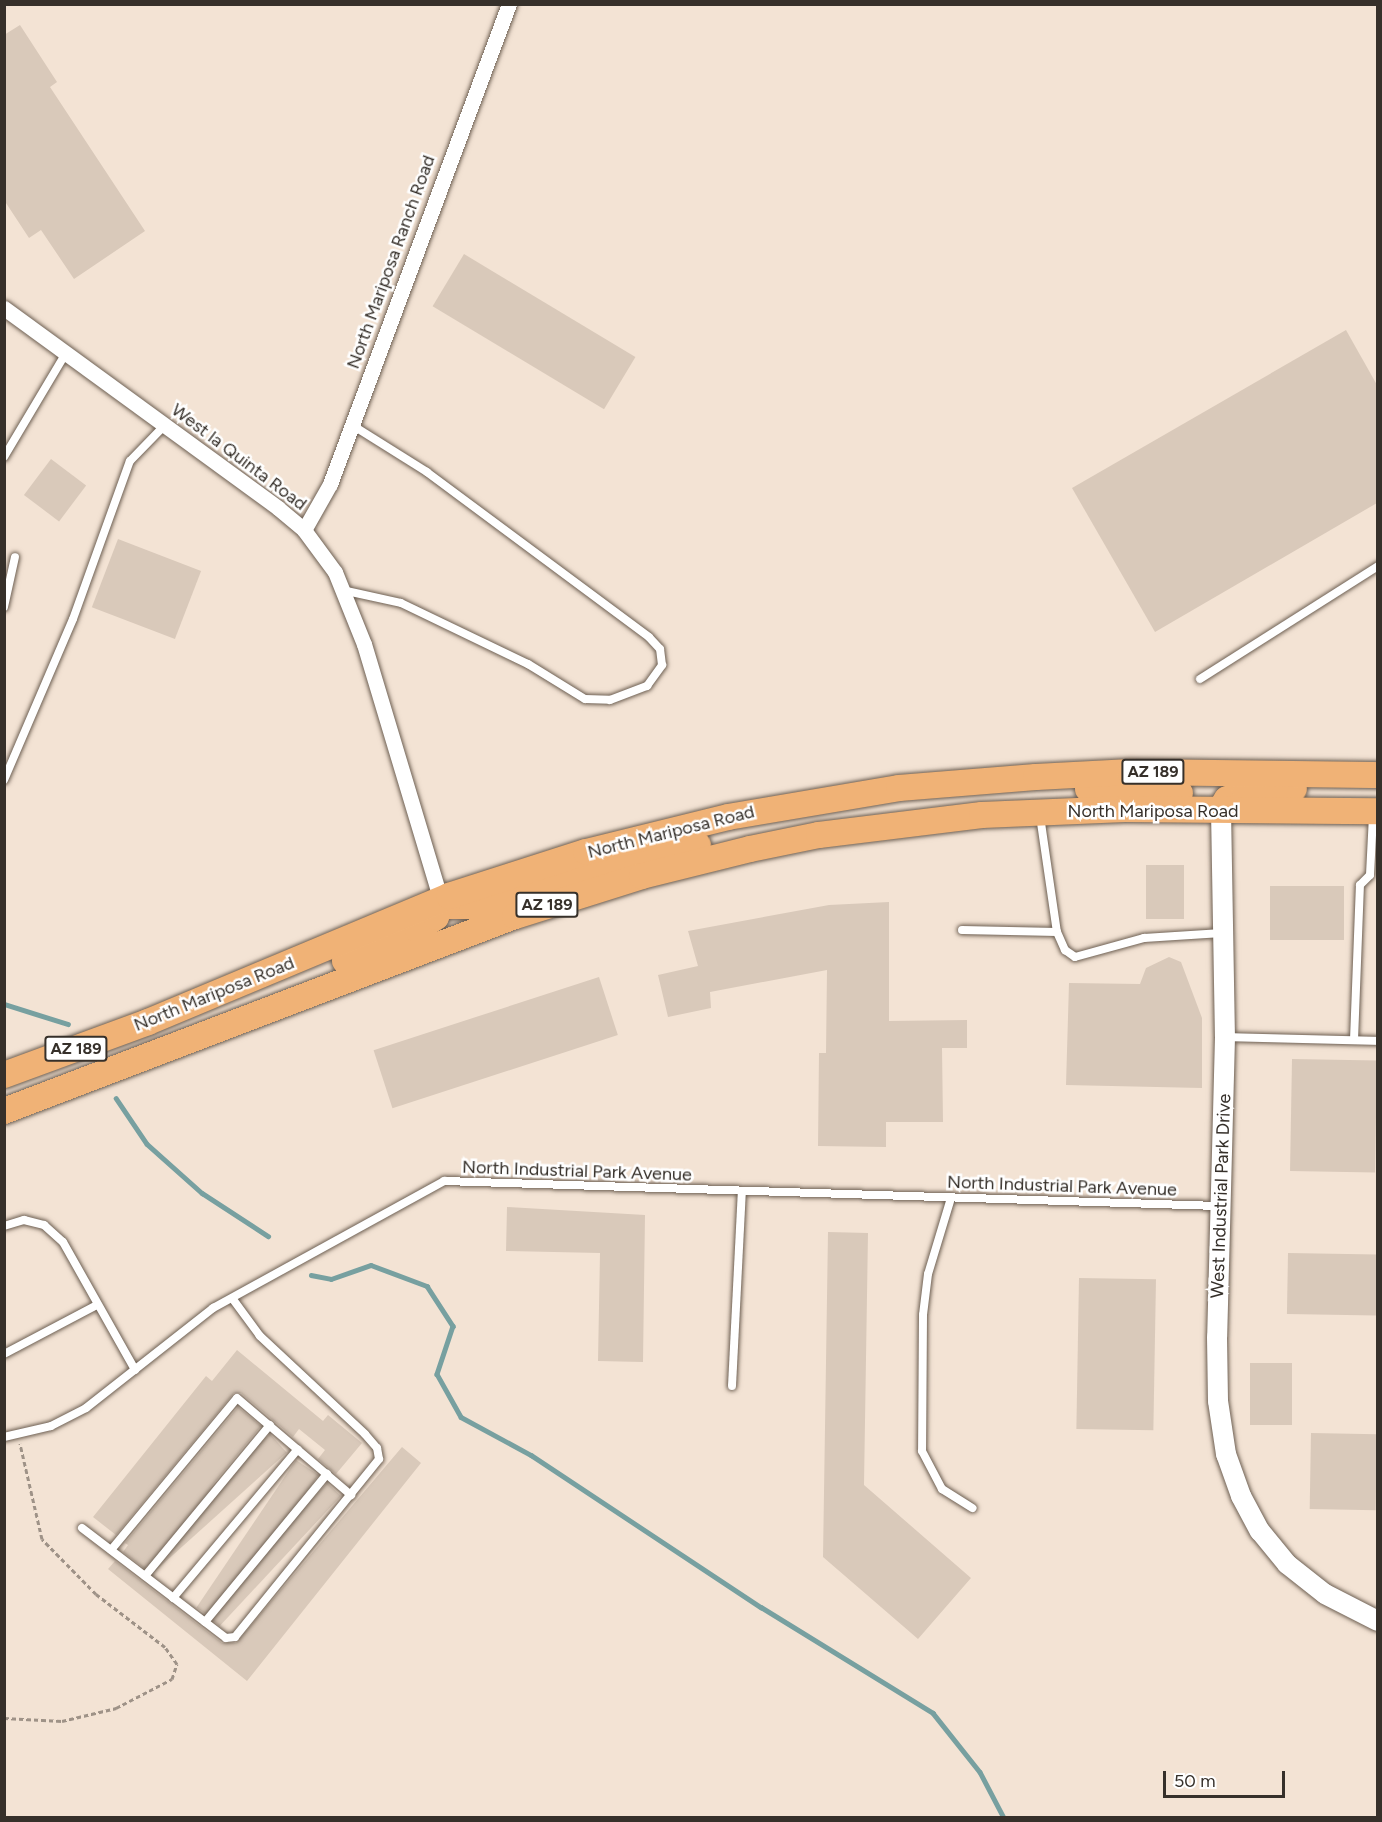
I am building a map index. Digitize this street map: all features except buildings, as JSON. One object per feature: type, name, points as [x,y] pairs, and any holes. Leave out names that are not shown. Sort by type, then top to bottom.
[{"type":"highway","name":"North Mariposa Road","points":[[16,1107],[92,1079],[163,1035],[441,900],[554,861],[694,825],[785,805],[928,785],[1131,772],[1377,775]]},
{"type":"highway","points":[[928,785],[1181,793],[1213,800],[1221,810],[1227,800],[1245,793],[1377,782]]},
{"type":"highway","name":"North Mariposa Road","points":[[4,1075],[163,1035],[642,876],[819,834],[934,820],[1040,811],[1375,810]]},
{"type":"highway","points":[[441,900],[450,906],[472,906],[654,854],[714,842],[839,826],[934,820]]},
{"type":"street","name":"North Mariposa Ranch Road","points":[[304,530],[330,484],[509,4]]},
{"type":"street","name":"West la Quinta Road","points":[[4,308],[304,530],[335,572],[364,644],[441,900]]},
{"type":"street","name":"West Industrial Park Drive","points":[[1221,810],[1225,1037],[1218,1401],[1226,1454],[1241,1496],[1260,1531],[1287,1564],[1325,1594],[1377,1621]]},
{"type":"lane","points":[[4,457],[66,353]]},
{"type":"lane","points":[[4,780],[73,619],[130,461],[165,425]]},
{"type":"lane","points":[[342,590],[401,603],[528,664],[585,699],[610,700],[647,686],[662,665],[660,649],[649,637],[427,472],[352,425]]},
{"type":"lane","points":[[4,608],[15,557]]},
{"type":"lane","points":[[1200,679],[1377,566]]},
{"type":"lane","points":[[1354,1040],[1360,885],[1370,875],[1375,810]]},
{"type":"lane","points":[[1040,811],[1057,932],[1065,950],[1075,957],[1144,938],[1223,933]]},
{"type":"lane","points":[[962,930],[1057,932]]},
{"type":"lane","points":[[1225,1037],[1377,1041]]},
{"type":"lane","name":"North Industrial Park Avenue","points":[[4,1437],[51,1426],[86,1408],[179,1332],[232,1298],[444,1181],[1221,1206]]},
{"type":"lane","points":[[732,1386],[742,1191]]},
{"type":"lane","points":[[951,1198],[928,1274],[923,1315],[922,1450],[942,1489],[973,1508]]},
{"type":"lane","points":[[4,1226],[24,1220],[44,1225],[63,1242],[84,1273],[97,1305],[135,1370]]},
{"type":"lane","points":[[82,1528],[226,1638],[242,1632],[379,1459],[376,1448],[260,1336],[232,1298]]},
{"type":"lane","points":[[4,1354],[97,1305]]},
{"type":"lane","points":[[111,1550],[235,1399],[241,1399],[351,1495]]},
{"type":"lane","points":[[145,1576],[270,1425]]},
{"type":"lane","points":[[173,1598],[298,1449]]},
{"type":"lane","points":[[205,1622],[327,1474]]},
{"type":"path","points":[[4,1718],[62,1720],[116,1708],[172,1679],[177,1664],[165,1647],[96,1594],[42,1539],[17,1434]]},
{"type":"waterway","points":[[4,1004],[68,1024]]},
{"type":"waterway","points":[[116,1098],[147,1144],[202,1193],[268,1236]]},
{"type":"waterway","points":[[311,1275],[331,1279],[371,1265],[427,1286],[453,1326],[437,1374],[461,1417],[531,1455],[761,1607],[933,1713],[980,1772],[1004,1818]]}]
